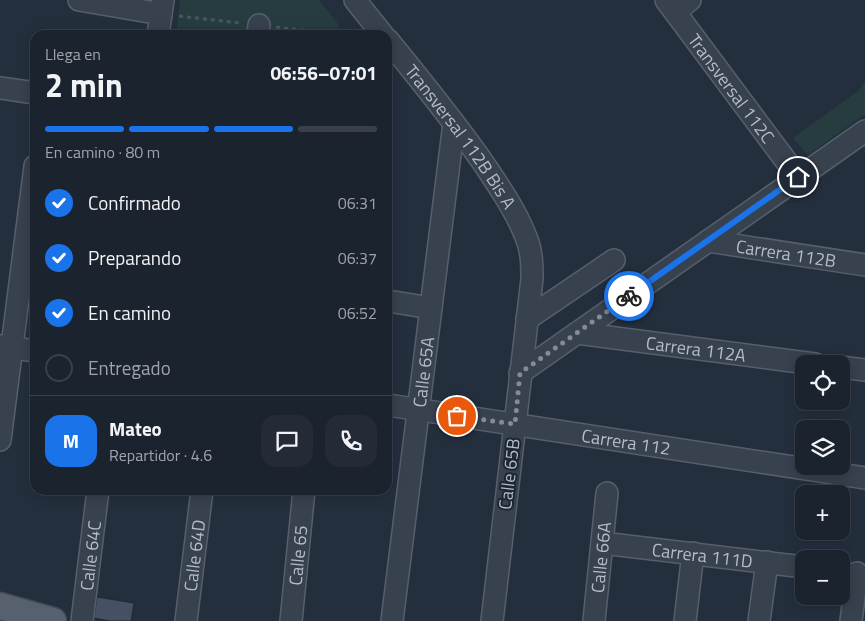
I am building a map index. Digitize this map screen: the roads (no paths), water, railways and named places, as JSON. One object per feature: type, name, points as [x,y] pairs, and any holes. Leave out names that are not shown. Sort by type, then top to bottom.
[{"type":"main road","points":[[0,606],[53,621]]},
{"type":"street","points":[[79,0],[161,16]]},
{"type":"street","name":"Transversal 112C","points":[[677,4],[798,177]]},
{"type":"street","points":[[362,17],[377,30]]},
{"type":"street","name":"Transversal 112B Bis A","points":[[392,45],[454,122],[501,188],[527,238]]},
{"type":"street","points":[[0,88],[30,92]]},
{"type":"street","name":"Calle 65A","points":[[392,621],[454,122]]},
{"type":"street","points":[[520,373],[865,131]]},
{"type":"street","points":[[0,440],[6,347],[30,197]]},
{"type":"street","name":"Calle 65B","points":[[492,621],[532,279],[531,253],[527,238]]},
{"type":"street","name":"Carrera 112B","points":[[708,241],[865,265]]},
{"type":"street","points":[[527,319],[614,260]]},
{"type":"street","points":[[392,303],[431,308]]},
{"type":"street","name":"Carrera 112A","points":[[577,333],[795,361]]},
{"type":"street","points":[[6,347],[30,351]]},
{"type":"street","points":[[850,368],[865,370]]},
{"type":"street","name":"Carrera 112","points":[[392,406],[865,476]]},
{"type":"street","name":"Calle 66A","points":[[594,621],[607,493]]},
{"type":"street","name":"Calle 64C","points":[[82,621],[97,495]]},
{"type":"street","name":"Calle 64D","points":[[186,621],[201,495]]},
{"type":"street","name":"Calle 65","points":[[291,621],[304,495]]},
{"type":"street","name":"Carrera 111D","points":[[602,542],[795,566]]},
{"type":"street","points":[[685,621],[693,554]]},
{"type":"street","points":[[759,621],[767,562]]},
{"type":"street","points":[[850,621],[854,573]]}]
